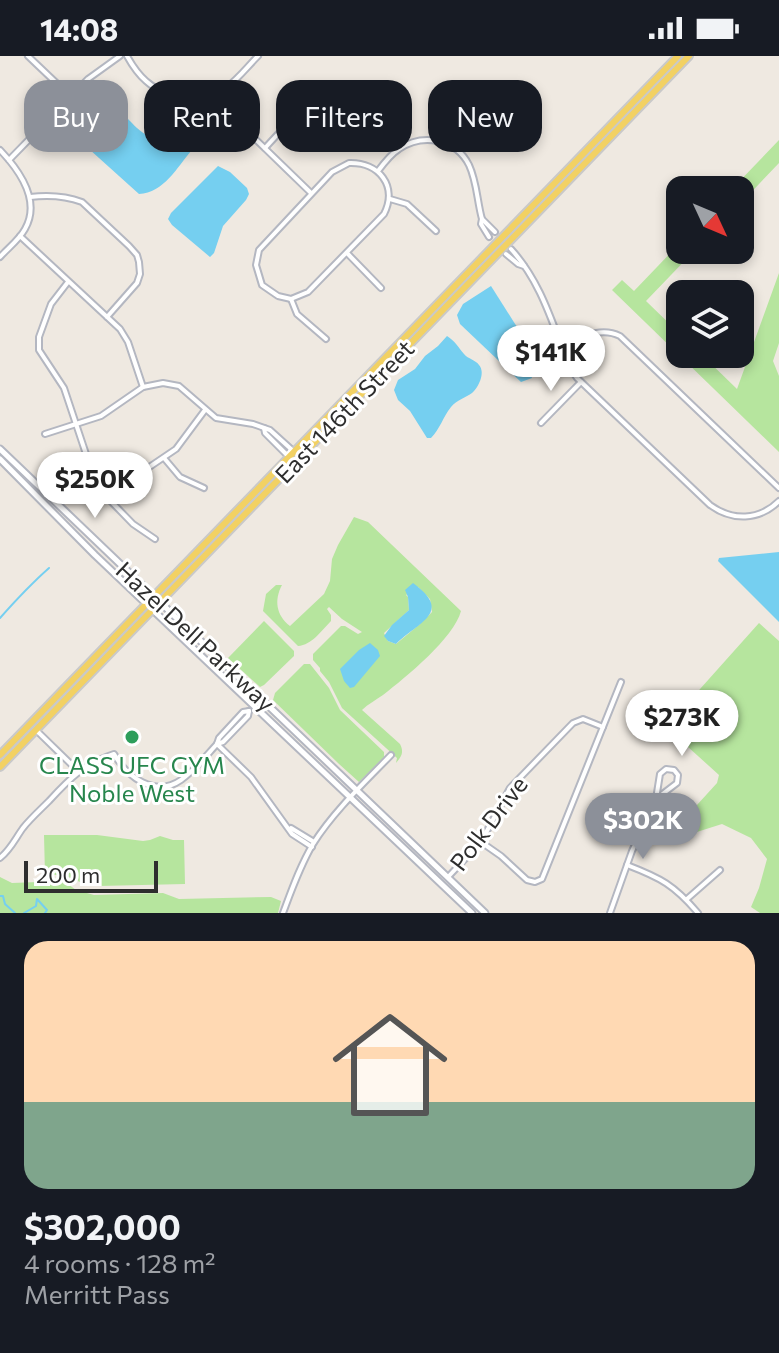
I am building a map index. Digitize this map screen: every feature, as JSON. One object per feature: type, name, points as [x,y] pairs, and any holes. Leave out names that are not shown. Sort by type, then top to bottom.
[{"type":"main road","name":"East 146th Street","points":[[0,767],[160,603],[293,456],[677,56]]},
{"type":"main road","name":"East 146th Street","points":[[0,755],[689,56]]},
{"type":"main road","name":"Hazel Dell Parkway","points":[[0,449],[485,913]]},
{"type":"main road","name":"Hazel Dell Parkway","points":[[0,459],[153,610],[472,913]]},
{"type":"street","points":[[28,56],[53,80]]},
{"type":"street","points":[[87,80],[120,56]]},
{"type":"street","points":[[127,56],[146,80]]},
{"type":"street","points":[[234,80],[258,56]]},
{"type":"street","points":[[265,148],[276,136]]},
{"type":"street","points":[[378,171],[397,150],[413,142],[426,139],[448,144],[467,161],[474,177],[481,224],[489,237]]},
{"type":"street","points":[[260,143],[312,194]]},
{"type":"street","points":[[9,160],[24,144]]},
{"type":"street","points":[[0,150],[18,173],[31,205],[24,231],[0,257]]},
{"type":"street","points":[[363,163],[378,171],[387,185],[390,199],[380,219],[312,289],[291,299],[278,296],[266,288],[256,269],[259,250],[332,172],[345,164],[363,163]]},
{"type":"street","points":[[30,197],[72,198],[82,202],[137,255],[141,268],[137,283],[107,317]]},
{"type":"street","points":[[390,199],[407,204],[436,231]]},
{"type":"street","points":[[482,219],[495,232]]},
{"type":"street","points":[[20,236],[125,337],[143,387]]},
{"type":"street","points":[[509,251],[522,261],[538,286],[570,368],[581,382],[715,509],[729,515],[747,517],[766,511],[779,501]]},
{"type":"street","points":[[347,253],[381,288]]},
{"type":"street","points":[[68,282],[51,304],[38,344],[44,359],[64,388],[96,485],[133,524],[155,539]]},
{"type":"street","points":[[291,299],[297,314],[326,339]]},
{"type":"street","points":[[562,346],[600,332],[620,336],[779,488]]},
{"type":"street","points":[[541,423],[581,382]]},
{"type":"street","points":[[45,434],[101,416],[143,387],[156,383],[174,384],[222,420],[264,428],[265,433],[285,453],[293,456]]},
{"type":"street","points":[[112,501],[139,474],[182,443],[205,410]]},
{"type":"street","points":[[164,458],[180,477],[204,488]]},
{"type":"street","points":[[481,842],[527,880],[535,882],[542,879],[621,682]]},
{"type":"street","points":[[0,858],[25,826],[78,771],[114,754],[128,773],[145,785],[170,785],[189,774],[243,712],[249,711],[248,716],[223,742],[217,744]]},
{"type":"street","name":"Polk Drive","points":[[448,877],[481,842],[508,791],[573,723],[583,719],[603,727]]},
{"type":"street","points":[[36,730],[78,771]]},
{"type":"street","points":[[217,744],[251,777],[292,834],[313,844]]},
{"type":"street","points":[[283,913],[296,876],[313,844],[357,790],[391,755]]},
{"type":"street","points":[[610,913],[641,829],[656,799],[660,774],[666,769],[674,770],[678,775],[677,783],[656,799]]},
{"type":"street","points":[[627,865],[664,881],[687,899],[698,913]]},
{"type":"street","points":[[687,899],[720,870]]},
{"type":"green space","points":[[779,140],[779,163],[754,189],[754,176],[744,176]]},
{"type":"green space","points":[[666,258],[666,264],[682,264],[646,301],[666,320],[666,342],[612,290],[622,280],[634,291]]},
{"type":"green space","points":[[779,273],[779,343],[773,361],[779,376],[779,452],[692,368],[715,368],[737,389],[745,368],[754,368],[754,342]]},
{"type":"green space","points":[[354,517],[368,522],[461,611],[449,633],[428,656],[362,710],[400,744],[402,754],[396,763],[397,758],[342,708],[313,660],[313,654],[341,626],[358,634],[362,632],[329,607],[331,621],[312,640],[298,646],[263,611],[266,594],[276,585],[282,585],[278,607],[290,626],[324,594],[338,545]],"holes":[[[418,587],[430,599],[432,612],[396,644],[388,641],[384,633],[409,610],[406,595]]]},
{"type":"green space","points":[[264,621],[294,651],[294,656],[260,687],[228,658]]},
{"type":"green space","points":[[759,623],[779,641],[779,913],[760,913],[751,907],[767,859],[751,838],[722,824],[666,839],[717,783],[719,775],[646,709],[651,696],[675,717]]},
{"type":"green space","points":[[304,664],[310,664],[329,688],[340,710],[384,752],[384,757],[359,782],[273,700],[275,693]]},
{"type":"green space","points":[[44,835],[97,835],[143,841],[160,836],[184,840],[185,884],[99,886],[64,875],[45,875]]},
{"type":"green space","points":[[0,877],[12,883],[64,881],[76,890],[94,895],[163,893],[179,899],[271,897],[281,901],[278,913],[0,913]]},
{"type":"water","points":[[128,119],[144,133],[144,152],[190,152],[163,184],[148,193],[139,194],[92,152],[128,152]]},
{"type":"water","points":[[218,166],[230,172],[247,188],[249,194],[223,226],[210,257],[168,219]]},
{"type":"water","points":[[491,286],[517,327],[532,378],[521,382],[460,324],[457,315],[463,304]]},
{"type":"water","points":[[447,336],[466,356],[478,363],[481,376],[474,391],[453,405],[431,438],[427,438],[394,390],[398,380],[415,369]]},
{"type":"water","points":[[779,552],[779,622],[718,561],[719,558]]},
{"type":"water","points":[[413,583],[431,602],[431,610],[422,623],[396,644],[384,636],[409,610],[405,590]]},
{"type":"water","points":[[370,643],[380,656],[350,688],[340,669]]},
{"type":"waterway","points":[[0,618],[49,568]]},
{"type":"waterway","points":[[0,896],[15,913]]},
{"type":"waterway","points":[[24,913],[36,906],[37,899],[47,910],[45,913]]},
{"type":"place","name":"CLASS UFC GYM Noble West","points":[[132,737]]}]
